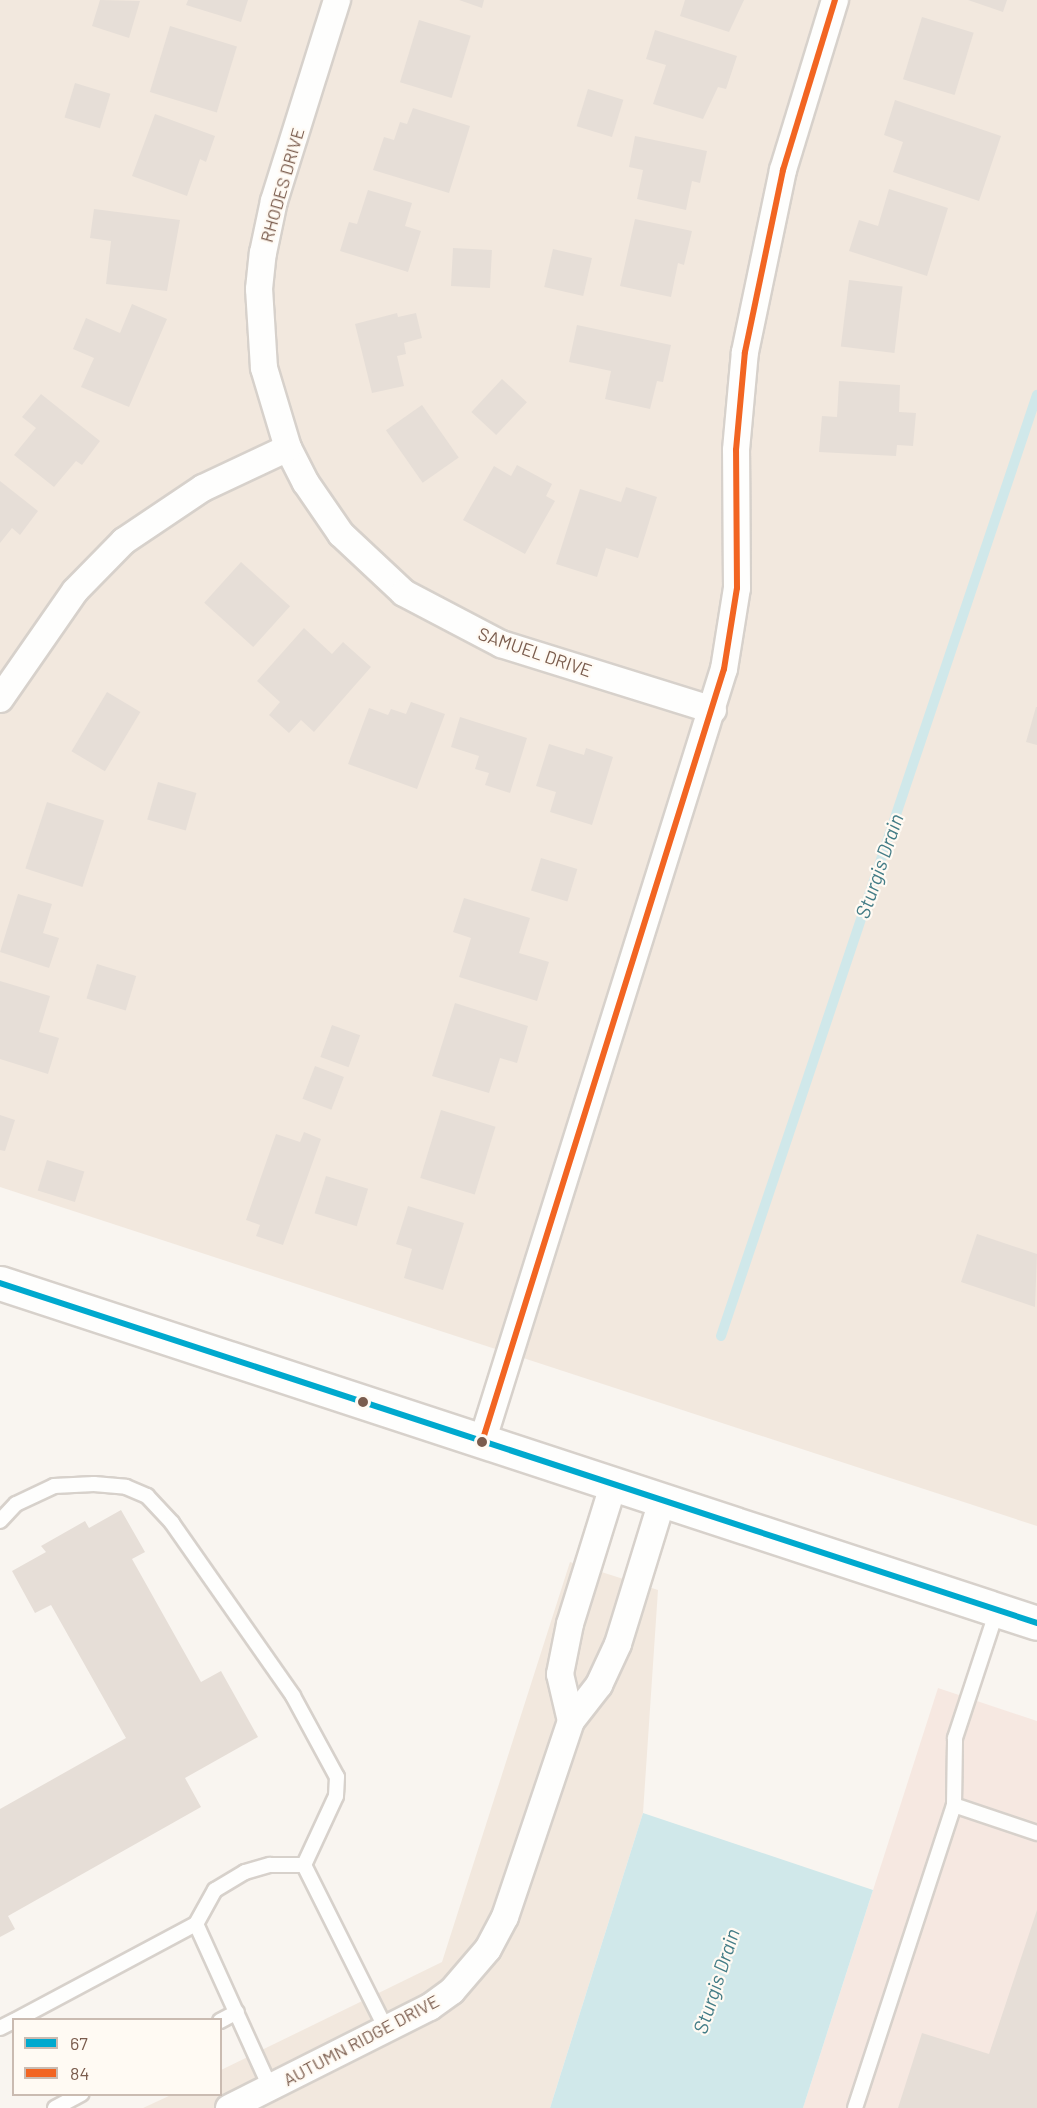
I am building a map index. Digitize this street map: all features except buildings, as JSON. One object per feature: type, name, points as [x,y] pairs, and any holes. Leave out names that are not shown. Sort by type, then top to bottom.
[{"type":"main road","points":[[0,1283],[1037,1623]]},
{"type":"street","name":"RHODES DRIVE","points":[[288,448],[264,368],[260,308],[263,253],[274,201],[338,0]]},
{"type":"street","points":[[482,1442],[712,710],[731,635],[737,588],[739,402],[756,287],[783,170],[835,0]]},
{"type":"street","points":[[0,699],[75,591],[124,542],[203,488],[288,448]]},
{"type":"street","name":"SAMUEL DRIVE","points":[[288,448],[306,483],[341,534],[404,593],[501,644],[712,710]]},
{"type":"street","points":[[571,1722],[560,1674],[570,1624],[614,1483]]},
{"type":"street","name":"AUTUMN RIDGE DRIVE","points":[[229,2108],[430,2007],[452,1991],[488,1949],[505,1917],[571,1722],[599,1685],[618,1644],[662,1501]]},
{"type":"lane","points":[[0,1521],[16,1504],[54,1486],[94,1484],[126,1487],[147,1496],[172,1523],[293,1696],[338,1777],[336,1796],[304,1865]]},
{"type":"lane","points":[[855,2108],[954,1805],[955,1738],[997,1610]]},
{"type":"lane","points":[[954,1805],[1037,1833]]},
{"type":"lane","points":[[19,2018],[196,1924],[215,1890],[245,1872],[270,1865],[304,1865]]},
{"type":"lane","points":[[304,1865],[387,2029]]},
{"type":"lane","points":[[196,1924],[270,2087]]},
{"type":"lane","points":[[222,2020],[237,2012]]},
{"type":"lane","points":[[55,2108],[77,2096]]},
{"type":"shaded area","points":[[0,0],[1037,0],[1037,1526],[0,1187]]},
{"type":"shaded area","points":[[570,1562],[658,1590],[643,1813],[550,2108],[143,2108],[169,2096],[222,2096],[222,2070],[442,1962]]},
{"type":"shaded area","points":[[938,1688],[1037,1721],[1037,2108],[803,2108]]},
{"type":"water","points":[[643,1813],[873,1890],[803,2108],[550,2108]]},
{"type":"waterway","name":"Sturgis Drain","points":[[721,1336],[1037,395]]},
{"type":"transit line","name":"84","points":[[482,1442],[724,669],[737,588],[736,450],[745,352],[783,170],[835,0]]},
{"type":"transit line","name":"67","points":[[0,1283],[1037,1623]]}]
